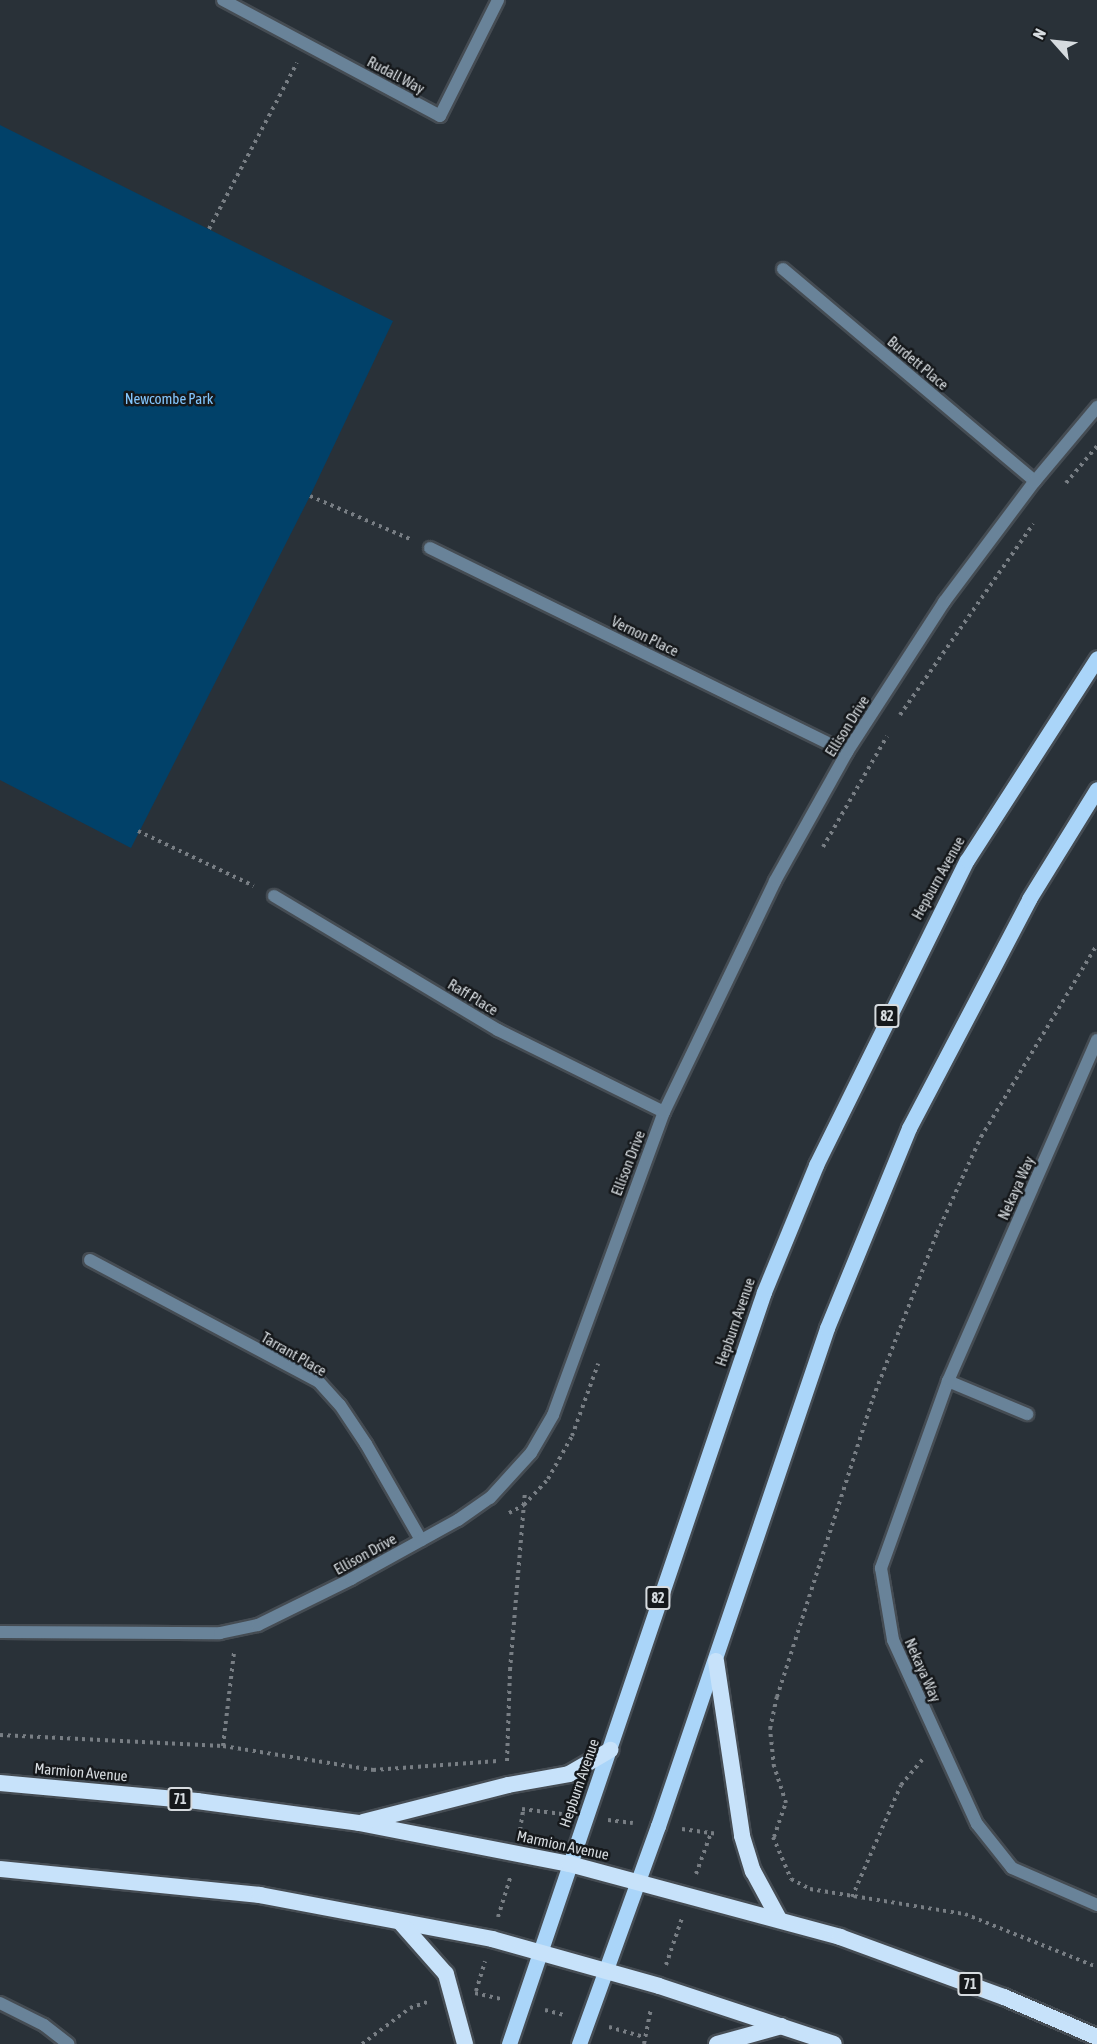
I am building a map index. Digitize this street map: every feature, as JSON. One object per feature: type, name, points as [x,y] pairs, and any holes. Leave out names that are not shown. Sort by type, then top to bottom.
[{"type":"highway","points":[[716,1661],[742,1836],[753,1871],[779,1920]]},
{"type":"highway","points":[[359,1823],[508,1785],[569,1774],[610,1749]]},
{"type":"highway","name":"Marmion Avenue","points":[[0,1783],[197,1801],[359,1823],[517,1853],[640,1880],[779,1920],[1004,1997],[1097,2037]]},
{"type":"highway","points":[[0,1869],[260,1895],[492,1939],[607,1971],[783,2025],[834,2044]]},
{"type":"highway","points":[[400,1922],[447,1974],[465,2044]]},
{"type":"highway","points":[[717,2044],[783,2025]]},
{"type":"main road","name":"Hepburn Avenue","points":[[509,2044],[764,1292],[816,1165],[967,860],[1097,658]]},
{"type":"main road","points":[[579,2044],[640,1880],[716,1661],[827,1328],[909,1128],[1023,909],[1097,789]]},
{"type":"street","name":"Rudall Way","points":[[223,0],[440,116],[498,0]]},
{"type":"street","name":"Burdett Place","points":[[783,269],[1035,481]]},
{"type":"street","name":"Ellison Drive","points":[[0,1632],[220,1633],[248,1627],[351,1580],[490,1498],[531,1453],[553,1415],[663,1112],[775,881],[847,752],[944,602],[1035,481],[1097,407]]},
{"type":"street","name":"Vernon Place","points":[[430,548],[847,752]]},
{"type":"street","name":"Raff Place","points":[[274,896],[498,1030],[663,1112]]},
{"type":"street","name":"Nekaya Way","points":[[1097,1040],[948,1381],[881,1568],[893,1640],[977,1824],[1012,1868],[1097,1905]]},
{"type":"street","name":"Tarrant Place","points":[[90,1260],[319,1382],[340,1405],[366,1444],[421,1540]]},
{"type":"street","points":[[948,1381],[1028,1414]]},
{"type":"street","points":[[0,2003],[35,2020],[68,2044]]},
{"type":"path","points":[[209,230],[306,45]]},
{"type":"path","points":[[1059,491],[1097,446]]},
{"type":"path","points":[[310,496],[430,548]]},
{"type":"path","points":[[817,856],[887,735],[960,624],[1037,519]]},
{"type":"path","points":[[138,831],[274,896]]},
{"type":"path","points":[[774,1837],[786,1803],[774,1767],[770,1729],[777,1697],[873,1398],[937,1233],[981,1137],[1097,945]]},
{"type":"path","points":[[601,1355],[572,1436],[548,1479],[524,1505],[506,1803],[523,1810],[711,1833]]},
{"type":"path","points":[[0,1735],[223,1746],[373,1770],[507,1761]]},
{"type":"path","points":[[852,1897],[901,1785],[918,1762],[941,1745]]},
{"type":"path","points":[[476,1993],[517,1853],[523,1810]]},
{"type":"path","points":[[362,2044],[410,2008],[454,1995],[476,1993],[643,2037]]},
{"type":"green space","name":"Newcombe Park","points":[[0,125],[393,321],[310,496],[131,848],[0,780]]}]
